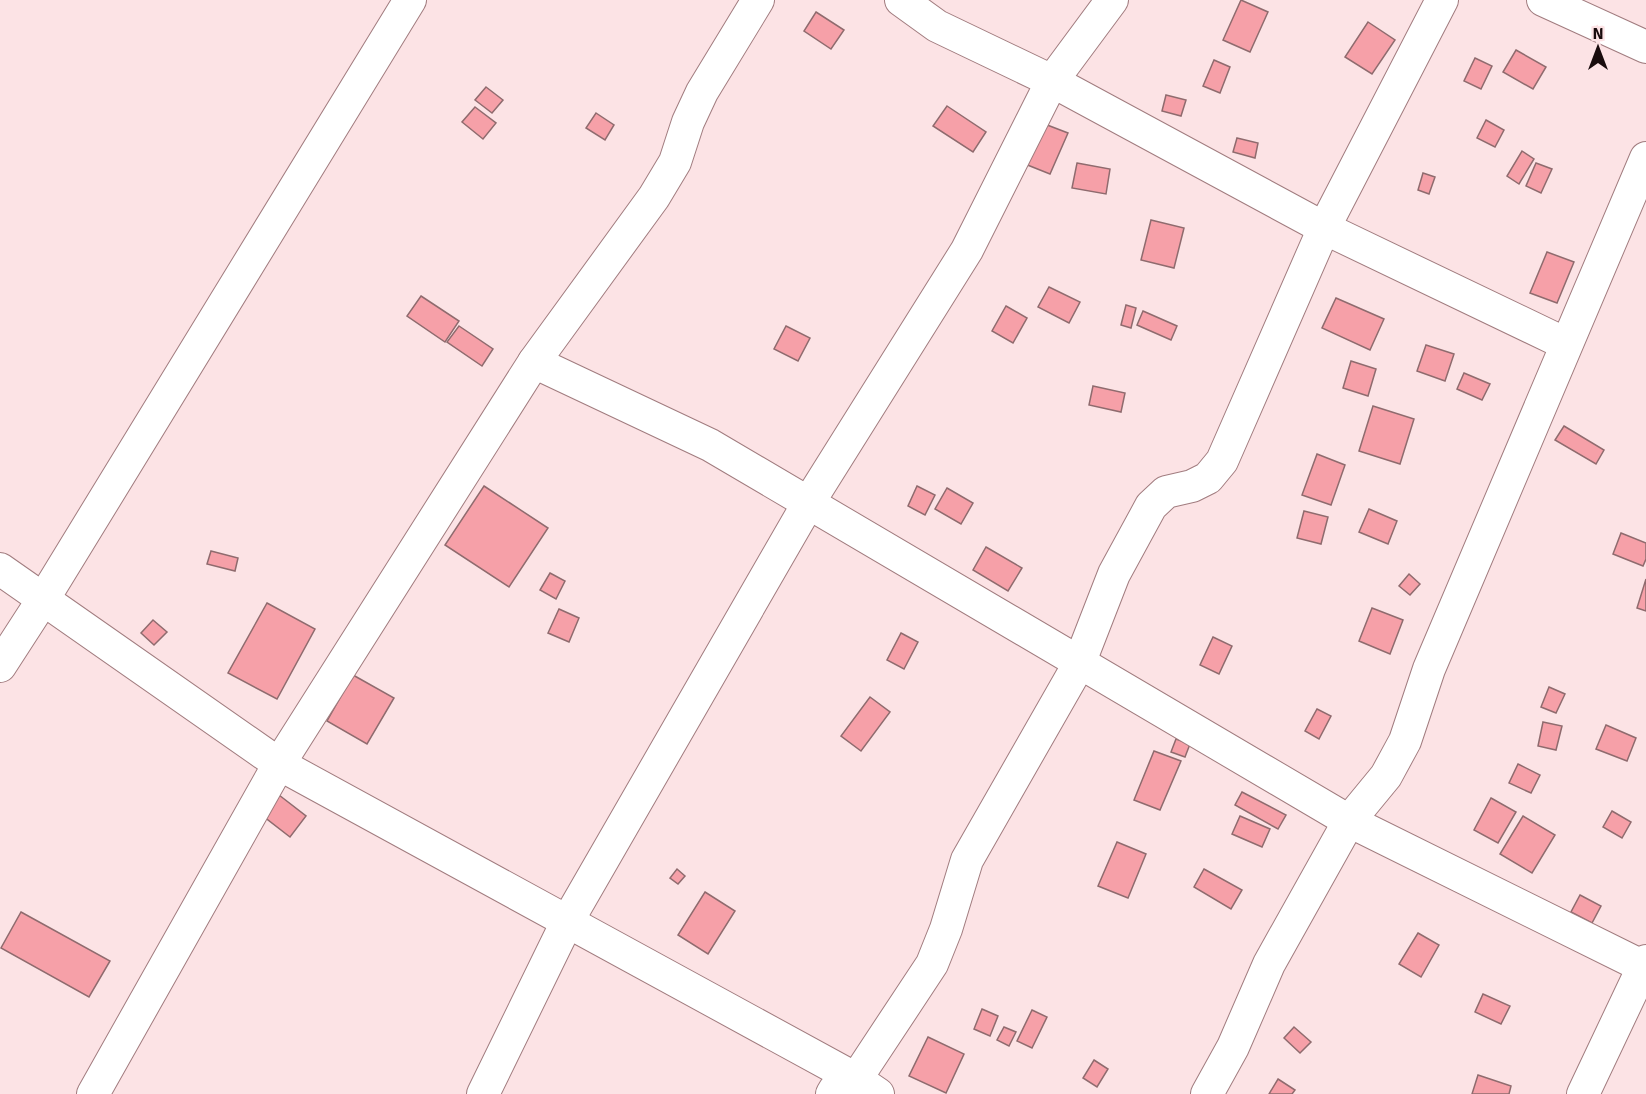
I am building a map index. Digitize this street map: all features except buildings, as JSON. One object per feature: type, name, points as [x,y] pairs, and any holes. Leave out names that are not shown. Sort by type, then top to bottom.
[{"type":"street","points":[[0,666],[44,598],[410,0]]},
{"type":"street","points":[[93,1094],[279,764],[534,362],[654,197],[675,162],[688,122],[702,92],[758,0]]},
{"type":"street","points":[[902,0],[938,26],[1052,81],[1324,228],[1566,344]]},
{"type":"street","points":[[483,1094],[567,922],[809,502],[967,250],[1052,81],[1112,0]]},
{"type":"street","points":[[0,569],[279,764],[567,922],[855,1089],[932,964],[967,860],[1079,664],[1114,574],[1151,506],[1166,492],[1192,486],[1208,478],[1222,461],[1324,228],[1442,0]]},
{"type":"street","points":[[1543,0],[1646,47]]},
{"type":"street","points":[[1207,1094],[1233,1047],[1269,964],[1349,821],[1386,776],[1405,741],[1429,669],[1646,158]]},
{"type":"street","points":[[534,362],[710,445],[1349,821],[1645,964],[1636,1006],[1583,1094]]}]
